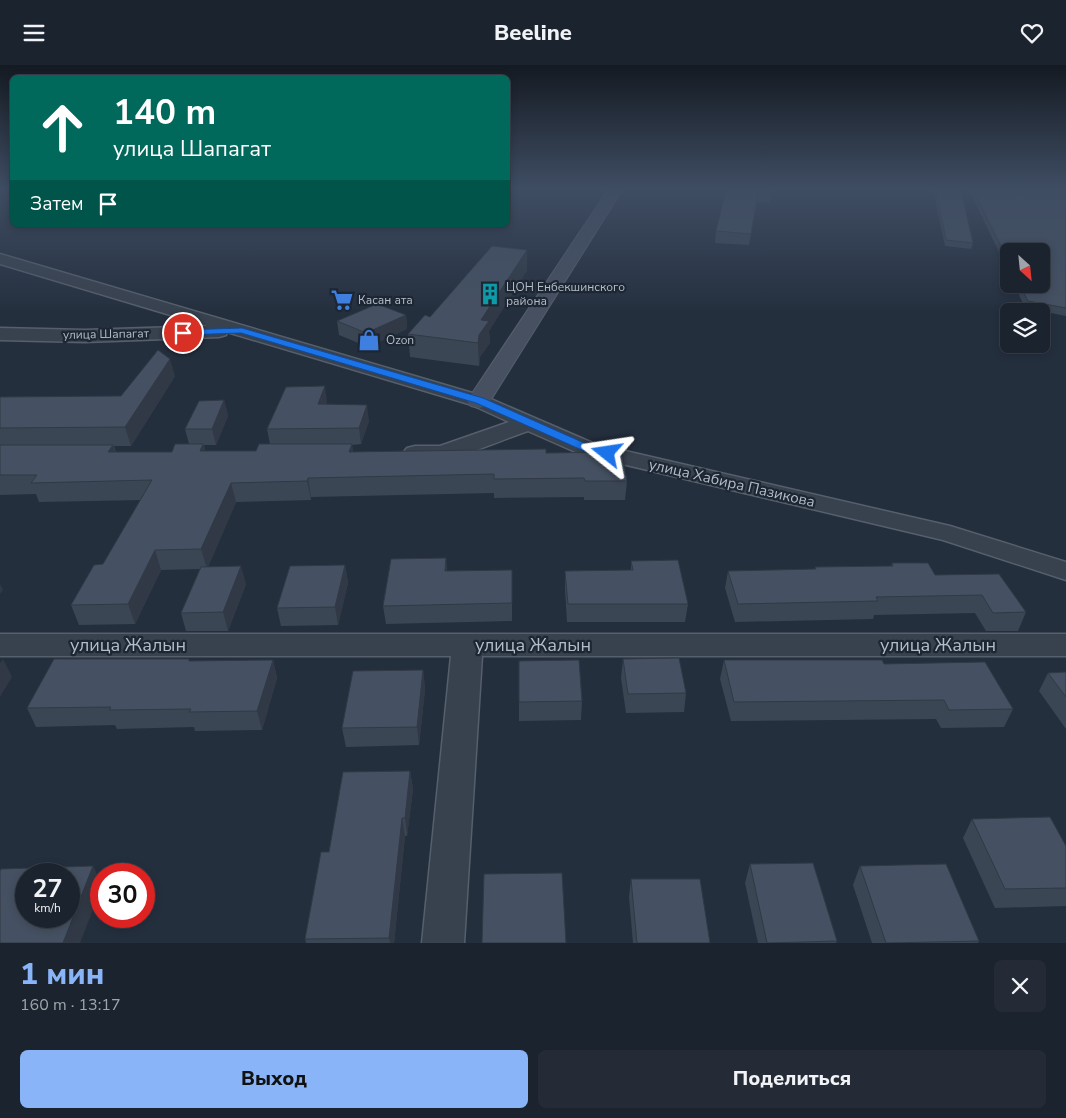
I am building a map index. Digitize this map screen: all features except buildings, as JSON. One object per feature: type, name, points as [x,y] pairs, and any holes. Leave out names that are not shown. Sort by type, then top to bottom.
[{"type":"street","points":[[479,401],[588,231]]},
{"type":"street","name":"улица Хабира Пазикова","points":[[0,259],[479,401],[588,449],[950,534],[1066,571]]},
{"type":"street","name":"улица Шапагат","points":[[0,334],[85,336],[242,331]]},
{"type":"street","points":[[393,453],[442,453],[529,423]]},
{"type":"street","name":"улица Жалын","points":[[0,645],[1066,645]]},
{"type":"street","points":[[443,943],[467,645]]},
{"type":"place","name":"ЦОН Енбекшинского района","points":[[490,294]]},
{"type":"place","name":"Касан ата","points":[[342,300]]},
{"type":"place","name":"Ozon","points":[[369,340]]},
{"type":"route","points":[[183,333],[242,331],[479,401],[588,449],[607,453]]}]
